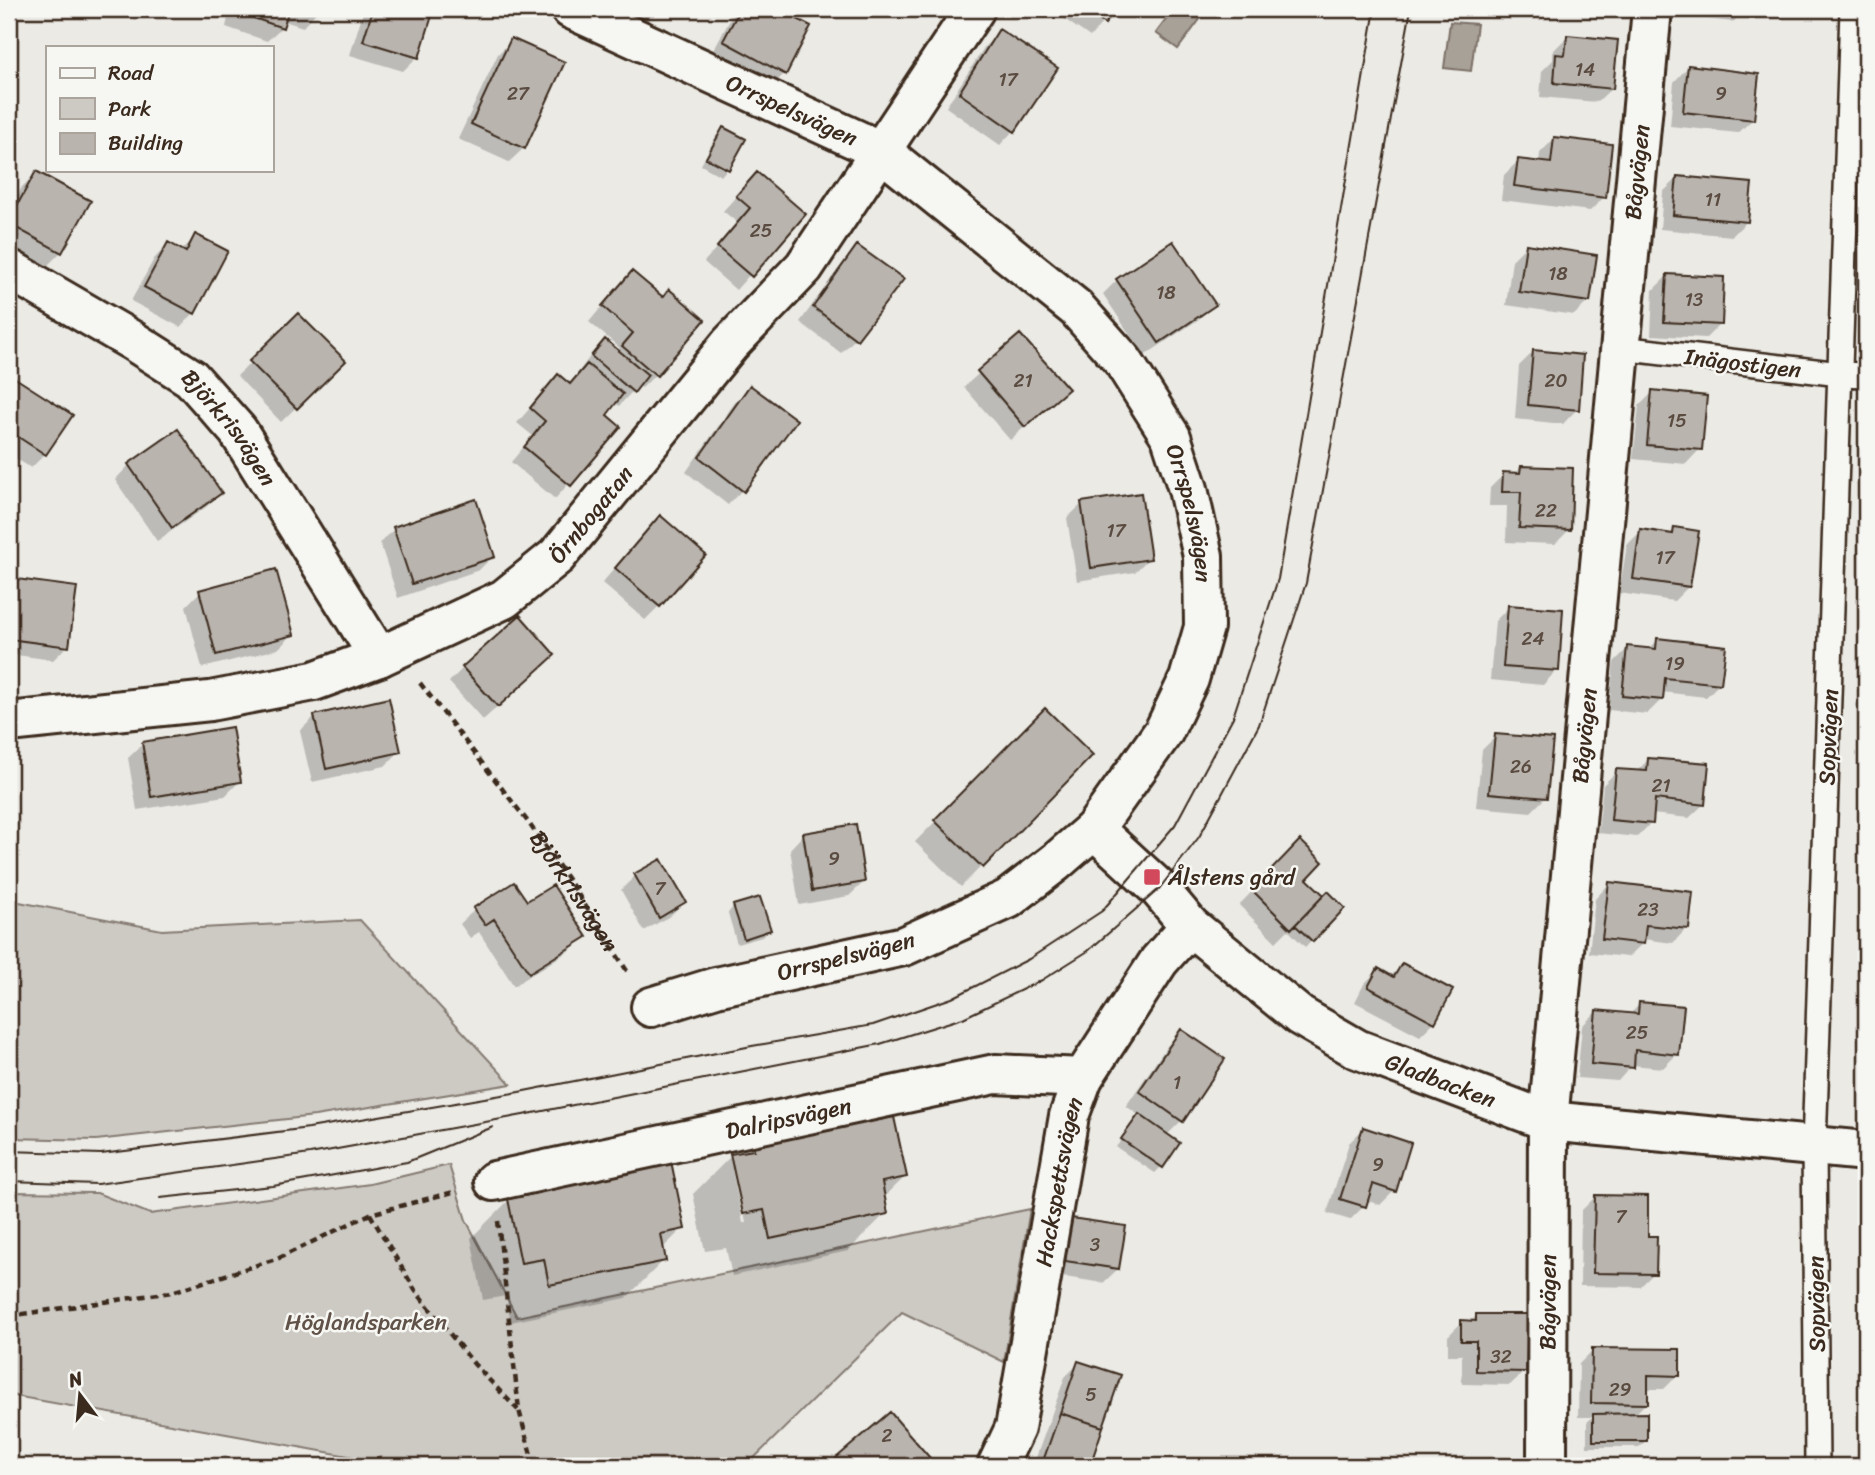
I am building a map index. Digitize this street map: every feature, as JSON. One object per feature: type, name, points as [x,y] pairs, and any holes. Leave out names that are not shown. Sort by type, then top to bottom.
[{"type":"street","name":"Orrspelsvägen","points":[[571,9],[881,151],[1076,308],[1123,360],[1171,437],[1188,489],[1203,556],[1203,627],[1189,679],[1164,731],[1094,829],[1008,899],[904,946],[716,986],[651,1007]]},
{"type":"street","name":"Örnbogatan","points":[[9,723],[210,701],[314,681],[379,657],[504,599],[557,556],[730,344],[804,267],[975,9]]},
{"type":"street","name":"Bågvägen","points":[[1547,1466],[1548,1121],[1652,9]]},
{"type":"street","name":"Björkrisvägen","points":[[9,269],[191,378],[238,431],[379,657]]},
{"type":"street","name":"Gladbacken","points":[[1094,829],[1159,889],[1190,926],[1300,1016],[1357,1049],[1548,1121],[1866,1151]]},
{"type":"street","name":"Hackspettsvägen","points":[[997,1466],[1015,1428],[1069,1116],[1083,1078],[1159,961],[1190,926]]},
{"type":"street","name":"Dalripsvägen","points":[[494,1181],[995,1074],[1083,1078]]},
{"type":"lane","name":"Sopvägen","points":[[1817,1466],[1814,1147],[1852,9]]},
{"type":"lane","name":"Inägostigen","points":[[1621,348],[1866,375]]},
{"type":"path","name":"Björkrisvägen","points":[[442,711],[543,844],[651,1007]]},
{"type":"path","points":[[9,1317],[172,1292],[279,1258],[370,1214],[494,1181],[519,1410],[534,1466]]},
{"type":"path","points":[[370,1214],[415,1290],[474,1364],[519,1410]]},
{"type":"green space","points":[[9,900],[162,930],[360,920],[511,1084],[315,1116],[96,1140],[9,1138]]},
{"type":"green space","name":"Höglandsparken","points":[[449,1165],[466,1220],[517,1317],[1030,1209],[1004,1362],[902,1312],[746,1466],[404,1466],[9,1395],[9,1192],[97,1193],[150,1214],[370,1184]]},
{"type":"shaded area","points":[[1174,9],[1206,11],[1178,49],[1156,33]]},
{"type":"shaded area","points":[[1450,22],[1477,24],[1471,71],[1444,68]]},
{"type":"building","points":[[240,9],[289,9],[283,28],[239,13]]},
{"type":"building","points":[[373,9],[434,9],[419,58],[363,41]]},
{"type":"building","points":[[740,9],[778,9],[811,26],[786,75],[723,41]]},
{"type":"building","points":[[1084,9],[1116,9],[1105,24]]},
{"type":"building","points":[[999,29],[1058,68],[1015,132],[959,93]]},
{"type":"building","points":[[1567,35],[1618,40],[1613,89],[1554,83],[1556,54],[1565,55]]},
{"type":"building","points":[[511,38],[565,62],[525,149],[471,124]]},
{"type":"building","points":[[1688,65],[1759,74],[1754,120],[1683,112]]},
{"type":"building","points":[[723,127],[746,139],[729,170],[706,158]]},
{"type":"building","points":[[1554,137],[1612,144],[1606,198],[1514,186],[1518,159],[1551,163]]},
{"type":"building","points":[[36,171],[91,201],[62,253],[9,224]]},
{"type":"building","points":[[757,172],[806,214],[752,277],[717,247],[750,208],[736,196]]},
{"type":"building","points":[[1677,176],[1752,183],[1748,222],[1673,215]]},
{"type":"building","points":[[195,234],[228,251],[195,314],[144,287],[168,242],[186,252]]},
{"type":"building","points":[[1173,241],[1216,305],[1159,343],[1116,279]]},
{"type":"building","points":[[1526,244],[1597,255],[1590,302],[1519,292]]},
{"type":"building","points":[[857,245],[904,279],[857,340],[813,307]]},
{"type":"building","points":[[632,271],[663,297],[669,289],[705,320],[657,376],[622,346],[633,333],[602,306]]},
{"type":"building","points":[[1667,274],[1724,277],[1722,325],[1664,322]]},
{"type":"building","points":[[298,313],[346,361],[297,409],[249,361]]},
{"type":"building","points":[[1020,334],[1069,389],[1025,427],[977,371]]},
{"type":"building","points":[[605,339],[648,375],[634,393],[591,356]]},
{"type":"building","points":[[1533,350],[1583,355],[1579,410],[1528,405]]},
{"type":"building","points":[[587,364],[623,394],[607,415],[621,427],[571,486],[524,447],[545,421],[530,408],[558,374],[570,384]]},
{"type":"building","points":[[9,374],[73,415],[46,455],[9,431]]},
{"type":"building","points":[[750,385],[797,420],[744,492],[699,457]]},
{"type":"building","points":[[1652,390],[1707,396],[1702,450],[1647,445]]},
{"type":"building","points":[[178,429],[222,493],[172,528],[128,464]]},
{"type":"building","points":[[1521,466],[1573,468],[1571,530],[1519,528],[1521,492],[1502,492],[1503,472],[1520,473]]},
{"type":"building","points":[[1141,493],[1151,559],[1091,568],[1081,502]]},
{"type":"building","points":[[476,499],[495,557],[412,584],[393,527]]},
{"type":"building","points":[[660,515],[706,555],[660,607],[615,568]]},
{"type":"building","points":[[1674,527],[1699,531],[1690,587],[1633,579],[1640,529],[1673,534]]},
{"type":"building","points":[[276,569],[294,635],[216,655],[199,590]]},
{"type":"building","points":[[9,578],[77,587],[69,647],[9,639]]},
{"type":"building","points":[[1508,605],[1563,609],[1559,671],[1503,667]]},
{"type":"building","points":[[520,615],[555,655],[498,707],[462,667]]},
{"type":"building","points":[[1657,638],[1726,646],[1721,684],[1665,678],[1663,700],[1622,696],[1627,646],[1656,649]]},
{"type":"building","points":[[389,698],[401,752],[326,769],[314,715]]},
{"type":"building","points":[[1045,708],[1093,755],[983,868],[934,820]]},
{"type":"building","points":[[232,727],[241,782],[151,797],[142,742]]},
{"type":"building","points":[[1495,734],[1553,739],[1547,798],[1489,793]]},
{"type":"building","points":[[1648,758],[1709,763],[1705,805],[1655,799],[1653,824],[1611,820],[1616,769],[1647,771]]},
{"type":"building","points":[[856,824],[865,882],[812,891],[803,833]]},
{"type":"building","points":[[1300,840],[1323,862],[1307,879],[1324,895],[1291,929],[1252,890]]},
{"type":"building","points":[[661,859],[686,902],[659,918],[634,874]]},
{"type":"building","points":[[514,882],[527,901],[553,885],[587,937],[529,973],[494,919],[485,925],[473,908]]},
{"type":"building","points":[[1609,882],[1693,892],[1689,929],[1646,925],[1644,944],[1602,939]]},
{"type":"building","points":[[1328,891],[1345,908],[1313,942],[1295,925]]},
{"type":"building","points":[[760,897],[771,930],[744,939],[733,905]]},
{"type":"building","points":[[1402,963],[1453,990],[1435,1023],[1368,987],[1378,968],[1394,977]]},
{"type":"building","points":[[1639,1002],[1684,1006],[1679,1055],[1635,1050],[1634,1068],[1591,1064],[1596,1010],[1638,1014]]},
{"type":"building","points":[[1181,1029],[1225,1059],[1183,1122],[1139,1091]]},
{"type":"building","points":[[865,1114],[867,1122],[894,1117],[907,1177],[882,1182],[888,1214],[770,1239],[764,1210],[743,1214],[730,1154],[754,1150],[752,1137]]},
{"type":"building","points":[[1139,1114],[1180,1143],[1163,1168],[1121,1139]]},
{"type":"building","points":[[1363,1127],[1411,1143],[1396,1192],[1373,1184],[1366,1207],[1340,1199]]},
{"type":"building","points":[[671,1161],[685,1229],[661,1234],[666,1261],[549,1285],[544,1259],[521,1263],[508,1199],[534,1194],[531,1183]]},
{"type":"building","points":[[1595,1195],[1648,1196],[1648,1236],[1657,1236],[1656,1274],[1593,1273]]},
{"type":"building","points":[[1071,1218],[1126,1226],[1119,1269],[1065,1261]]},
{"type":"building","points":[[1476,1314],[1528,1314],[1526,1372],[1476,1371],[1476,1341],[1461,1341],[1461,1320],[1476,1321]]},
{"type":"building","points":[[1592,1348],[1680,1349],[1680,1376],[1648,1375],[1648,1404],[1591,1403]]},
{"type":"building","points":[[1078,1361],[1121,1375],[1103,1427],[1060,1413]]},
{"type":"building","points":[[890,1412],[930,1458],[921,1466],[844,1466],[836,1458]]},
{"type":"building","points":[[1060,1413],[1103,1427],[1090,1466],[1042,1464]]},
{"type":"building","points":[[1647,1413],[1647,1441],[1593,1441],[1593,1414]]},
{"type":"tram line","points":[[9,1151],[101,1154],[309,1128],[519,1092],[873,1025],[952,998],[1029,959],[1102,911],[1175,825],[1233,717],[1278,579],[1375,9]]},
{"type":"tram line","points":[[9,1181],[97,1184],[310,1154],[880,1044],[963,1018],[1042,980],[1088,951],[1159,889],[1199,837],[1259,725],[1306,583],[1411,9]]},
{"type":"tram line","points":[[160,1198],[273,1186],[407,1162],[493,1127]]},
{"type":"place","name":"Ålstens gård","points":[[1152,877]]}]
